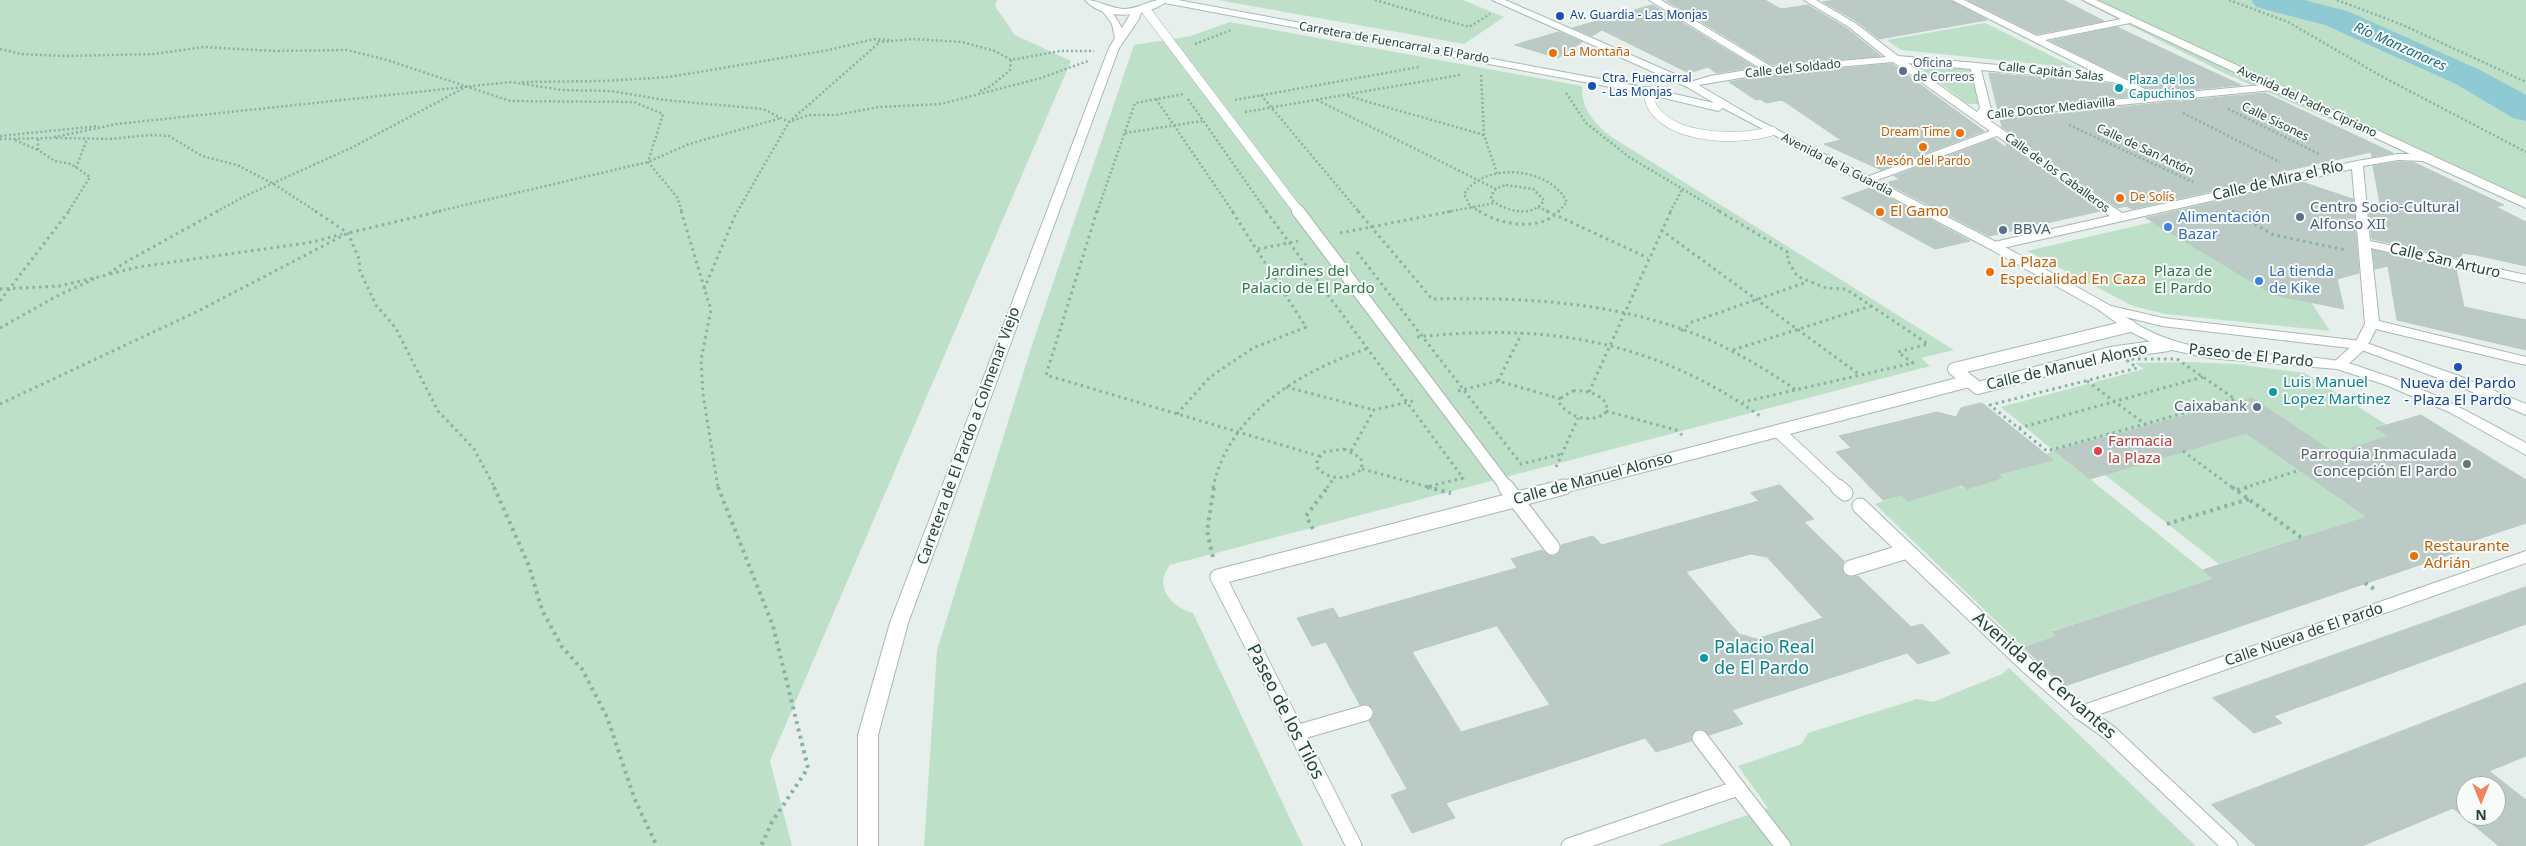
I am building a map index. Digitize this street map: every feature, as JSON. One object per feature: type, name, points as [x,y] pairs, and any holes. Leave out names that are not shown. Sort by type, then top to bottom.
[{"type":"street","points":[[1090,0],[1097,6],[1106,9],[1141,9],[1163,0]]},
{"type":"street","name":"Carretera de Fuencarral a El Pardo","points":[[1163,0],[1625,86],[1691,84]]},
{"type":"street","name":"Avenida de la Guardia","points":[[1497,0],[1691,84],[1772,132],[1994,246],[2104,307],[2130,326],[2168,345]]},
{"type":"street","points":[[1654,0],[1770,70]]},
{"type":"street","name":"Calle de los Caballeros","points":[[1809,0],[1852,25],[1896,59],[2120,218]]},
{"type":"street","points":[[1957,0],[2154,98]]},
{"type":"street","name":"Avenida del Padre Cipriano","points":[[2088,0],[2526,204]]},
{"type":"street","points":[[1106,9],[1117,24],[1119,37]]},
{"type":"street","points":[[1119,37],[1141,9]]},
{"type":"street","points":[[2035,39],[2131,20]]},
{"type":"street","name":"Carretera de El Pardo a Colmenar Viejo","points":[[868,846],[868,735],[899,624],[1119,37]]},
{"type":"street","points":[[1634,58],[1655,74],[1651,84]]},
{"type":"street","name":"Calle Capitán Salas","points":[[1896,59],[2116,79]]},
{"type":"street","name":"Calle del Soldado","points":[[1691,84],[1710,79],[1770,70],[1896,59]]},
{"type":"street","points":[[1710,79],[1755,61]]},
{"type":"street","points":[[1975,65],[1986,109],[1978,116]]},
{"type":"street","name":"Carretera de Fuencarral a El Pardo","points":[[1651,84],[1754,122]]},
{"type":"street","points":[[1691,84],[1688,90],[1702,102]]},
{"type":"street","name":"Calle Doctor Mediavilla","points":[[1978,116],[2274,87]]},
{"type":"street","points":[[1868,180],[2000,132]]},
{"type":"street","name":"Calle de Mira el Río","points":[[1994,246],[2351,165],[2398,157],[2428,159]]},
{"type":"street","points":[[2339,366],[2361,345],[2372,324],[2364,243],[2351,165]]},
{"type":"street","name":"Calle San Arturo","points":[[2364,243],[2526,279]]},
{"type":"street","name":"Paseo de El Pardo","points":[[2104,307],[2162,322],[2361,345],[2454,379],[2526,410]]},
{"type":"street","name":"Paseo de El Pardo","points":[[2130,326],[2162,322]]},
{"type":"street","points":[[2372,324],[2526,361]]},
{"type":"street","name":"Paseo de El Pardo","points":[[2168,345],[2209,354],[2339,366],[2391,382],[2454,409],[2526,450]]},
{"type":"street","name":"Calle Nueva de El Pardo","points":[[2082,713],[2526,557]]},
{"type":"lane","points":[[1141,9],[1217,103],[1552,547]]},
{"type":"lane","points":[[1651,84],[1646,100],[1651,111],[1678,127],[1707,135],[1725,136],[1745,137],[1772,132]]},
{"type":"lane","name":"Calle de Manuel Alonso","points":[[2130,326],[1954,369],[1978,388],[2111,353],[2168,345]]},
{"type":"lane","name":"Calle de Manuel Alonso","points":[[1218,577],[1969,381]]},
{"type":"lane","points":[[1778,431],[1845,493]]},
{"type":"lane","name":"Avenida de Cervantes","points":[[1860,506],[2027,665],[2082,713],[2110,733],[2230,846]]},
{"type":"lane","points":[[1851,568],[1906,551]]},
{"type":"lane","name":"Paseo de los Tilos","points":[[1218,577],[1354,846]]},
{"type":"lane","points":[[1296,733],[1365,713]]},
{"type":"lane","points":[[1700,738],[1783,846]]},
{"type":"lane","points":[[1570,846],[1738,788]]},
{"type":"path","points":[[1375,0],[1470,27],[1492,12]]},
{"type":"path","points":[[2230,0],[2288,22],[2381,76],[2526,152]]},
{"type":"path","points":[[2337,0],[2403,25],[2526,82]]},
{"type":"path","points":[[1174,48],[1191,46],[1232,30],[1238,30]]},
{"type":"path","points":[[0,138],[424,90],[511,82],[604,81],[669,77],[829,50],[874,39],[893,41]]},
{"type":"path","points":[[511,82],[562,90],[611,91],[664,100],[763,109],[789,122],[809,115],[836,115],[879,107],[941,104],[1086,64],[1100,51],[1060,51],[1012,60],[995,51],[962,42],[930,39],[880,42],[874,39]]},
{"type":"path","points":[[704,289],[735,215],[789,122],[880,42]]},
{"type":"path","points":[[0,48],[21,54],[64,56],[154,54],[204,47],[274,51],[348,50],[387,60],[510,101],[634,102],[663,114],[648,162]]},
{"type":"path","points":[[973,94],[991,86],[1010,70],[1012,60]]},
{"type":"path","points":[[1193,107],[1420,66]]},
{"type":"path","points":[[1125,133],[1201,121],[1462,73],[1454,70]]},
{"type":"path","points":[[1476,74],[1490,76]]},
{"type":"path","points":[[1481,75],[1484,135],[1498,173]]},
{"type":"path","points":[[0,328],[57,296],[107,275],[142,253],[245,196],[352,147],[464,87]]},
{"type":"path","points":[[1179,87],[1288,243],[1463,478],[1426,487]]},
{"type":"path","points":[[1562,90],[1586,122],[1629,157],[1789,253],[1787,259],[1791,269],[1797,276],[1826,288],[1846,289],[1928,344],[1898,352],[1913,363],[1743,402]]},
{"type":"path","points":[[1230,93],[1252,120]]},
{"type":"path","points":[[1184,94],[1135,103],[1095,217],[1046,375],[1320,456],[1337,448],[1351,450],[1361,458],[1362,469]]},
{"type":"path","name":"Calle Sisones","points":[[2198,94],[2351,165]]},
{"type":"path","points":[[1262,95],[1432,299],[1496,296],[1538,299],[1625,314],[1681,330],[1733,350],[1768,369],[1796,390]]},
{"type":"path","points":[[1345,95],[1484,135]]},
{"type":"path","points":[[2154,98],[2285,165]]},
{"type":"path","points":[[1156,99],[1172,126],[1258,249],[1306,327],[1254,348],[1210,377],[1178,414]]},
{"type":"path","points":[[1317,100],[1496,189]]},
{"type":"path","name":"Calle de San Antón","points":[[2036,110],[2214,195],[2274,235],[2327,246]]},
{"type":"path","points":[[0,289],[59,286],[138,267],[294,245],[648,162],[689,144],[781,118]]},
{"type":"path","points":[[50,138],[117,124]]},
{"type":"path","points":[[0,138],[87,139],[169,136],[202,156],[237,165],[291,194],[348,233],[359,259],[360,271],[376,305],[395,327],[438,411],[474,449],[502,502],[529,566],[542,610],[562,647],[582,670],[607,718],[635,800],[657,846]]},
{"type":"path","points":[[0,301],[61,224],[90,177],[71,164],[55,161],[38,150],[13,139]]},
{"type":"path","points":[[38,139],[38,150]]},
{"type":"path","points":[[76,168],[87,139]]},
{"type":"path","points":[[648,162],[677,197],[711,310],[700,360],[703,394],[719,492],[774,626],[808,768],[772,822],[761,846]]},
{"type":"path","points":[[1498,173],[1530,175],[1557,186],[1564,194],[1567,202],[1557,216],[1542,222],[1510,223],[1494,220],[1471,208],[1465,200],[1464,193],[1467,186],[1476,179],[1498,173]]},
{"type":"path","points":[[1494,203],[1491,194],[1496,189],[1515,185],[1532,188],[1539,192],[1544,200],[1538,207]]},
{"type":"path","points":[[1589,392],[1625,314],[1648,258],[1683,188]]},
{"type":"path","points":[[1258,249],[1494,203],[1516,211],[1538,207],[1648,258]]},
{"type":"path","points":[[1336,225],[1348,240]]},
{"type":"path","points":[[1661,230],[1860,375]]},
{"type":"path","points":[[0,404],[198,311],[348,233]]},
{"type":"path","points":[[1354,247],[1521,464],[1562,454]]},
{"type":"path","points":[[1681,330],[1692,322],[1756,298],[1808,282]]},
{"type":"path","points":[[1733,350],[1872,306]]},
{"type":"path","points":[[1498,381],[1523,331]]},
{"type":"path","points":[[2177,358],[2203,377],[2235,399],[2047,451],[1990,405],[2137,368],[2125,359],[2177,358]]},
{"type":"path","points":[[2019,428],[2203,377]]},
{"type":"path","points":[[2086,380],[2149,427]]},
{"type":"path","points":[[1285,387],[1374,410]]},
{"type":"path","points":[[1573,391],[1589,392],[1604,400],[1607,404],[1606,411],[1601,416],[1578,418],[1562,408],[1561,399],[1573,391]]},
{"type":"path","points":[[1606,411],[1676,430],[1699,452]]},
{"type":"path","points":[[1546,491],[1578,418]]},
{"type":"path","points":[[2184,452],[2302,538]]},
{"type":"path","points":[[1320,456],[1317,464],[1318,469],[1334,478],[1350,478],[1362,469]]},
{"type":"path","points":[[1362,469],[1452,494]]},
{"type":"path","points":[[2237,490],[2300,470]]},
{"type":"path","points":[[1323,550],[1306,516],[1334,478]]},
{"type":"path","points":[[2167,524],[2249,499]]},
{"type":"green space","points":[[0,0],[997,0],[995,6],[1015,35],[1071,61],[770,761],[792,846],[0,846]]},
{"type":"green space","points":[[1218,0],[1463,0],[1504,17],[1464,44]]},
{"type":"green space","points":[[2080,0],[2526,0],[2526,205],[2224,73]]},
{"type":"green space","name":"Jardines del Palacio de El Pardo","points":[[1230,22],[1582,86],[1586,108],[1599,126],[1610,136],[1954,350],[1921,358],[1930,366],[1170,565],[1163,581],[1167,595],[1178,606],[1193,613],[1303,846],[924,846],[937,650],[1032,345],[1134,45],[1191,36]]},
{"type":"green space","points":[[1985,23],[2076,68],[1901,50],[1887,40]]},
{"type":"green space","points":[[1913,63],[1970,68],[1978,104],[1968,104]]},
{"type":"green space","name":"Plaza de El Pardo","points":[[2153,222],[2311,302],[2330,331],[2165,314],[2133,306],[2027,251]]},
{"type":"green space","points":[[2190,362],[2236,364],[2305,373],[2387,425],[2377,428],[2389,436],[2335,453],[2252,398],[2055,451],[2214,579],[2052,631],[2057,636],[2024,648],[1875,504],[1901,495],[1908,501],[1958,486],[1967,489],[1975,487],[1975,485],[2002,479],[2000,474],[2052,460],[2046,454],[2054,451],[2001,407],[2144,369],[2135,363]]},
{"type":"green space","points":[[2246,433],[2367,517],[2219,564],[2096,468],[2109,465],[2117,471]]},
{"type":"green space","points":[[2009,668],[2196,846],[1657,846],[1768,808],[1738,766],[1802,744],[1808,733],[1917,699],[1933,702],[2002,674]]},
{"type":"building","points":[[1765,0],[1781,9],[1808,5],[1848,29],[1881,56],[1772,65],[1667,1]]},
{"type":"building","points":[[1836,0],[1950,0],[1987,20],[1879,39],[1856,21],[1823,2]]},
{"type":"building","points":[[1968,0],[2063,0],[2104,21],[2037,34]]},
{"type":"building","points":[[1653,5],[1755,67],[1716,73],[1708,67],[1689,73],[1602,30],[1592,36],[1573,28]]},
{"type":"building","points":[[2117,27],[2241,85],[2157,93],[2051,41]]},
{"type":"building","points":[[1559,32],[1582,42],[1558,58],[1515,45]]},
{"type":"building","points":[[1892,64],[1984,131],[1881,170],[1824,144],[1841,140],[1782,100],[1766,103],[1760,99],[1756,100],[1729,82],[1770,75]]},
{"type":"building","points":[[1989,73],[2112,84],[2136,96],[1998,109]]},
{"type":"building","points":[[2265,93],[2393,153],[2372,157],[2371,152],[2275,173],[2283,175],[2132,209],[2126,206],[2118,208],[2002,127],[2000,119]]},
{"type":"building","points":[[1995,139],[2006,148],[2006,144],[2100,211],[1989,236],[1886,183],[1900,179],[1894,176]]},
{"type":"building","points":[[2413,162],[2504,205],[2496,207],[2526,222],[2526,266],[2461,253],[2462,258],[2453,257],[2372,239],[2368,205],[2381,209],[2373,166]]},
{"type":"building","points":[[2302,182],[2353,199],[2359,273],[2337,279],[2344,309],[2274,295],[2146,218]]},
{"type":"building","points":[[1871,188],[1970,241],[1935,249],[1842,198]]},
{"type":"building","points":[[2373,250],[2456,269],[2464,307],[2526,320],[2526,350],[2397,320],[2388,266],[2375,269]]},
{"type":"building","points":[[2252,398],[2335,453],[2389,436],[2376,428],[2421,415],[2526,480],[2526,523],[2469,542],[2475,546],[2065,686],[2024,648],[2057,636],[2052,632],[2214,579],[2203,570],[2367,517],[2246,433],[2090,479],[2055,451]]},
{"type":"building","points":[[1982,403],[2053,460],[1999,474],[2002,478],[1967,489],[1961,485],[1908,501],[1901,495],[1883,500],[1836,452],[1851,448],[1839,436],[1937,412],[1956,417],[1961,408]]},
{"type":"building","name":"Palacio Real de El Pardo","points":[[1780,485],[1814,519],[1804,522],[1844,561],[1842,566],[1844,574],[1849,577],[1858,576],[1911,627],[1922,624],[1950,653],[1918,664],[1907,653],[1732,710],[1743,724],[1709,735],[1704,730],[1698,729],[1692,734],[1691,741],[1656,752],[1645,738],[1446,803],[1455,818],[1412,833],[1391,795],[1407,789],[1369,721],[1374,716],[1374,710],[1368,704],[1360,705],[1326,642],[1312,646],[1297,618],[1333,608],[1339,618],[1517,568],[1511,559],[1542,550],[1548,555],[1554,556],[1560,551],[1561,545],[1593,536],[1602,545],[1759,501],[1751,493]],"holes":[[[1751,554],[1767,557],[1823,618],[1756,639],[1739,634],[1686,572]],[[1497,626],[1550,705],[1461,732],[1412,652]]]},
{"type":"building","points":[[2526,587],[2526,624],[2274,716],[2282,723],[2254,733],[2213,698]]},
{"type":"building","points":[[2526,683],[2526,756],[2489,771],[2495,776],[2456,776],[2456,810],[2453,808],[2362,846],[2256,846],[2212,805]]},
{"type":"building","points":[[2506,784],[2526,800],[2526,846],[2499,846],[2475,826],[2506,826]]},
{"type":"waterway","name":"Río Manzanares","points":[[2267,0],[2336,18],[2468,77],[2526,110]]},
{"type":"place","name":"Av. Guardia - Las Monjas","points":[[1560,16]]},
{"type":"place","name":"La Montaña","points":[[1553,53]]},
{"type":"place","name":"Oficina de Correos","points":[[1903,71]]},
{"type":"place","name":"Ctra. Fuencarral - Las Monjas","points":[[1592,86]]},
{"type":"place","name":"Plaza de los Capuchinos","points":[[2119,88]]},
{"type":"place","name":"Dream Time","points":[[1960,133]]},
{"type":"place","name":"Mesón del Pardo","points":[[1923,147]]},
{"type":"place","name":"De Solís","points":[[2120,198]]},
{"type":"place","name":"El Gamo","points":[[1880,212]]},
{"type":"place","name":"Centro Socio-Cultural Alfonso XII","points":[[2300,217]]},
{"type":"place","name":"Alimentación Bazar","points":[[2168,227]]},
{"type":"place","name":"BBVA","points":[[2003,230]]},
{"type":"place","name":"La Plaza Especialidad En Caza","points":[[1990,272]]},
{"type":"place","name":"La tienda de Kike","points":[[2259,281]]},
{"type":"place","name":"Nueva del Pardo - Plaza El Pardo","points":[[2458,367]]},
{"type":"place","name":"Luis Manuel Lopez Martinez","points":[[2273,392]]},
{"type":"place","name":"Caixabank","points":[[2257,407]]},
{"type":"place","name":"Farmacia la Plaza","points":[[2098,451]]},
{"type":"place","name":"Parroquia Inmaculada Concepción El Pardo","points":[[2467,464]]},
{"type":"place","name":"Restaurante Adrián","points":[[2414,556]]},
{"type":"place","name":"Palacio Real de El Pardo","points":[[1704,658]]}]
